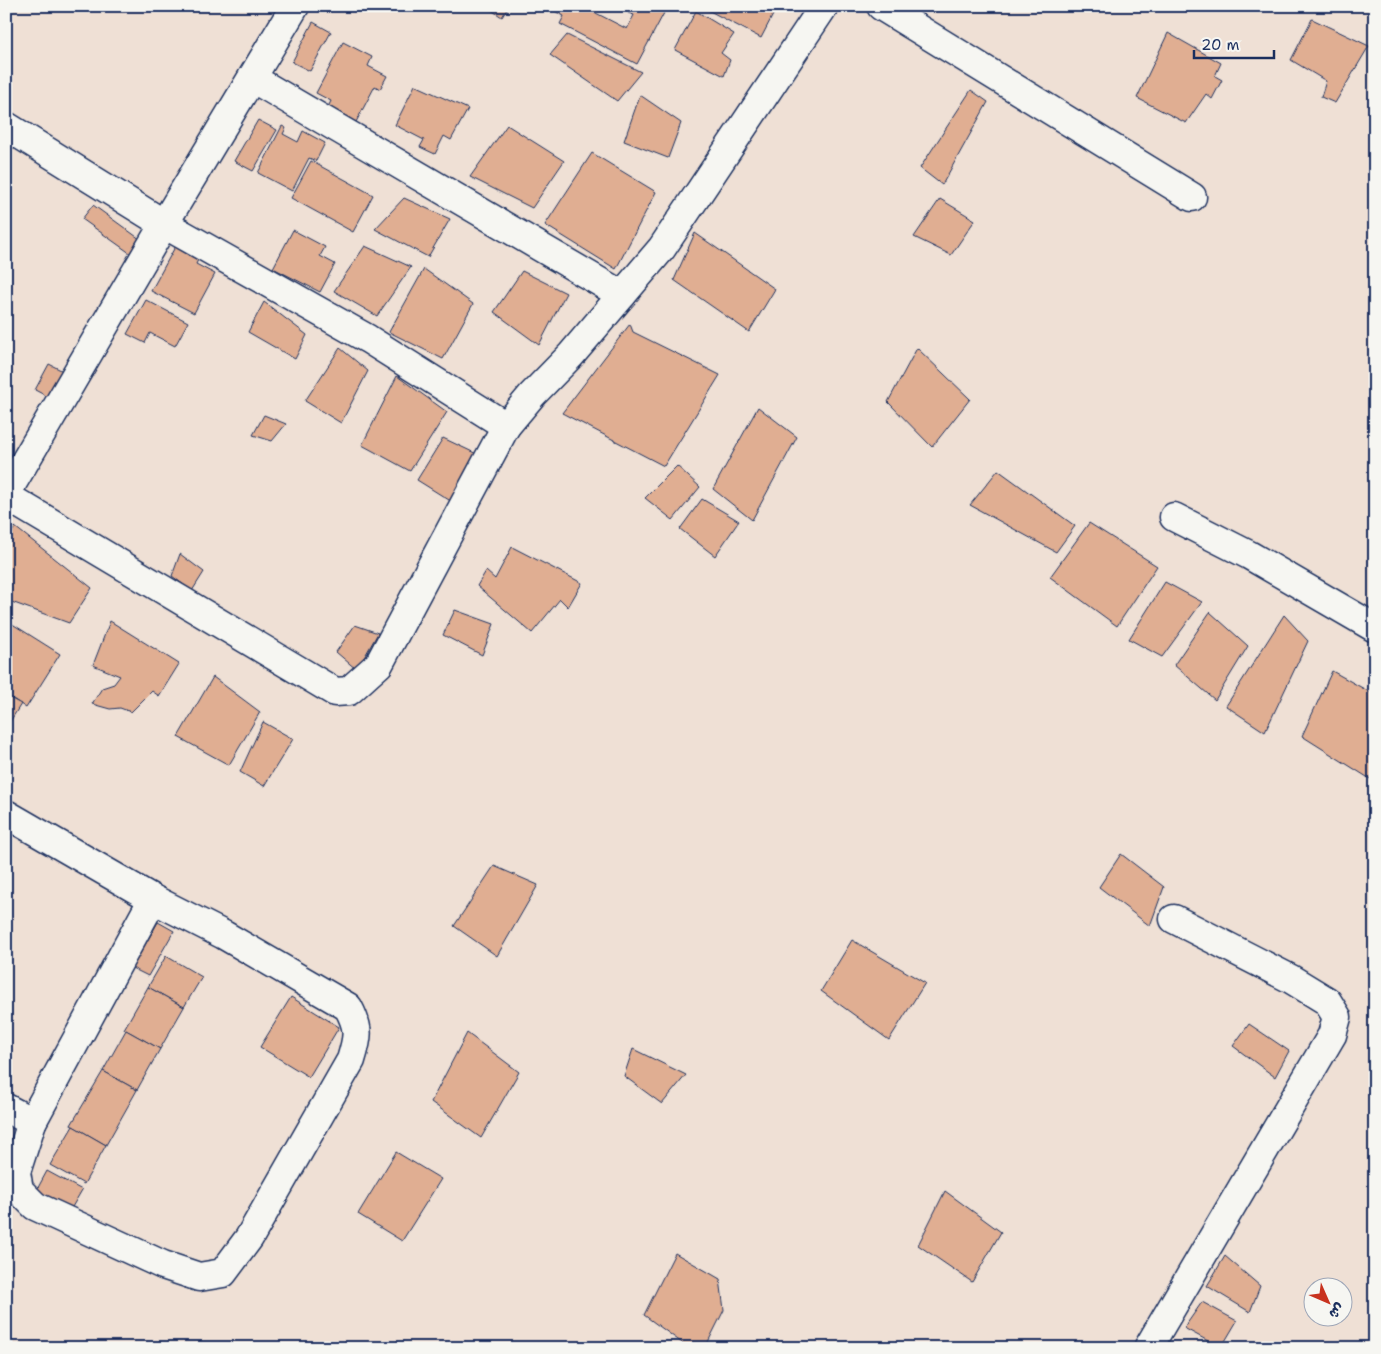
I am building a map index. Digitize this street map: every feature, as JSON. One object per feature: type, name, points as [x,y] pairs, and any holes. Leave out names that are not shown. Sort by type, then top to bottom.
[{"type":"street","points":[[295,6],[164,224],[6,495],[335,692],[349,691],[380,664],[506,426],[532,395],[571,355],[662,248],[824,6]]},
{"type":"street","points":[[881,6],[1192,197]]},
{"type":"street","points":[[252,78],[622,295]]},
{"type":"street","points":[[6,126],[164,224],[368,340],[506,426]]},
{"type":"street","points":[[1174,517],[1249,555],[1375,628]]},
{"type":"street","points":[[6,814],[153,899],[224,935],[348,1007],[357,1024],[357,1040],[351,1060],[249,1238],[223,1273],[200,1277],[163,1266],[35,1206],[18,1190],[16,1172],[32,1122],[153,899]]},
{"type":"street","points":[[1148,1348],[1332,1035],[1337,1017],[1326,1001],[1291,979],[1174,919]]},
{"type":"street","points":[[6,1108],[32,1122]]},
{"type":"building","points":[[485,6],[509,6],[502,17]]},
{"type":"building","points":[[545,6],[595,6],[592,11],[627,29],[634,15],[628,13],[632,6],[651,6],[664,13],[637,64],[560,24],[564,16]]},
{"type":"building","points":[[705,6],[768,6],[775,11],[761,38],[704,8]]},
{"type":"building","points":[[696,11],[734,34],[721,53],[730,60],[724,76],[675,50]]},
{"type":"building","points":[[1312,19],[1369,46],[1335,103],[1321,97],[1326,81],[1291,60]]},
{"type":"building","points":[[313,22],[331,32],[310,71],[292,62]]},
{"type":"building","points":[[1168,33],[1221,63],[1215,76],[1222,80],[1212,99],[1206,94],[1186,123],[1137,98]]},
{"type":"building","points":[[567,35],[641,72],[617,101],[550,55]]},
{"type":"building","points":[[343,42],[372,57],[368,66],[387,76],[380,89],[375,86],[356,122],[328,107],[331,101],[316,93]]},
{"type":"building","points":[[415,85],[468,109],[451,140],[444,136],[435,154],[420,147],[424,140],[395,125]]},
{"type":"building","points":[[971,90],[988,102],[942,185],[920,168]]},
{"type":"building","points":[[640,95],[681,123],[668,158],[624,141]]},
{"type":"building","points":[[258,120],[277,130],[253,171],[234,161]]},
{"type":"building","points":[[507,125],[564,161],[532,208],[470,177]]},
{"type":"building","points":[[282,126],[286,128],[283,134],[298,142],[303,131],[325,143],[316,161],[309,158],[292,191],[258,173]]},
{"type":"building","points":[[592,153],[656,192],[616,269],[545,225]]},
{"type":"building","points":[[311,161],[373,195],[353,232],[291,198]]},
{"type":"building","points":[[404,198],[450,219],[428,257],[375,229]]},
{"type":"building","points":[[940,199],[975,220],[951,255],[914,237]]},
{"type":"building","points":[[93,205],[144,242],[134,256],[82,219]]},
{"type":"building","points":[[293,230],[325,247],[320,256],[335,264],[320,292],[273,268]]},
{"type":"building","points":[[695,233],[775,289],[749,332],[674,280]]},
{"type":"building","points":[[365,246],[411,267],[377,316],[334,291]]},
{"type":"building","points":[[175,247],[198,260],[196,264],[215,274],[194,313],[151,291]]},
{"type":"building","points":[[424,269],[473,304],[443,359],[389,332]]},
{"type":"building","points":[[522,271],[566,293],[539,345],[494,312]]},
{"type":"building","points":[[146,300],[188,322],[175,346],[150,333],[145,343],[127,334]]},
{"type":"building","points":[[264,302],[307,335],[295,359],[248,332]]},
{"type":"building","points":[[630,324],[633,332],[720,375],[664,466],[562,413]]},
{"type":"building","points":[[340,348],[368,371],[341,423],[305,401]]},
{"type":"building","points":[[917,348],[970,399],[932,447],[888,402]]},
{"type":"building","points":[[49,364],[71,375],[56,401],[35,390]]},
{"type":"building","points":[[397,376],[447,412],[410,471],[362,445]]},
{"type":"building","points":[[758,407],[797,437],[752,520],[713,489]]},
{"type":"building","points":[[264,415],[286,424],[272,441],[253,435]]},
{"type":"building","points":[[443,438],[481,456],[457,505],[417,480]]},
{"type":"building","points":[[677,466],[700,487],[673,520],[645,498]]},
{"type":"building","points":[[998,470],[1075,526],[1056,552],[970,505]]},
{"type":"building","points":[[702,499],[739,521],[715,556],[680,529]]},
{"type":"building","points":[[1089,523],[1157,566],[1117,626],[1050,577]]},
{"type":"building","points":[[15,527],[92,588],[69,623],[6,600],[6,543]]},
{"type":"building","points":[[512,547],[582,583],[568,607],[560,599],[532,633],[477,586],[486,571],[495,579]]},
{"type":"building","points":[[180,554],[204,572],[192,591],[172,576]]},
{"type":"building","points":[[1165,582],[1202,602],[1162,657],[1129,639]]},
{"type":"building","points":[[455,610],[494,624],[482,655],[443,635]]},
{"type":"building","points":[[1210,612],[1248,646],[1215,700],[1174,665]]},
{"type":"building","points":[[1284,615],[1308,641],[1265,732],[1226,706]]},
{"type":"building","points":[[6,620],[60,654],[26,708],[6,694]]},
{"type":"building","points":[[110,621],[179,664],[159,696],[152,691],[131,712],[120,708],[110,709],[92,704],[102,688],[114,684],[120,676],[93,665]]},
{"type":"building","points":[[355,625],[378,633],[357,670],[336,652]]},
{"type":"building","points":[[1332,671],[1375,695],[1375,782],[1302,736]]},
{"type":"building","points":[[213,677],[260,712],[229,765],[178,737]]},
{"type":"building","points":[[6,696],[21,704],[6,728]]},
{"type":"building","points":[[263,722],[293,739],[264,786],[240,772]]},
{"type":"building","points":[[1121,854],[1164,887],[1150,926],[1099,887]]},
{"type":"building","points":[[494,866],[538,885],[497,956],[454,926]]},
{"type":"building","points":[[158,922],[174,931],[148,976],[132,968]]},
{"type":"building","points":[[852,940],[925,983],[889,1040],[821,991]]},
{"type":"building","points":[[166,956],[202,977],[184,1007],[148,987]]},
{"type":"building","points":[[148,987],[184,1007],[160,1049],[124,1029]]},
{"type":"building","points":[[291,997],[339,1027],[309,1077],[260,1047]]},
{"type":"building","points":[[1249,1024],[1289,1051],[1275,1077],[1233,1046]]},
{"type":"building","points":[[126,1030],[160,1049],[137,1090],[103,1071]]},
{"type":"building","points":[[467,1033],[519,1072],[481,1138],[431,1102]]},
{"type":"building","points":[[633,1049],[686,1075],[662,1104],[624,1076]]},
{"type":"building","points":[[103,1071],[137,1090],[106,1145],[71,1125]]},
{"type":"building","points":[[73,1126],[106,1145],[84,1184],[50,1165]]},
{"type":"building","points":[[396,1152],[441,1179],[402,1241],[358,1214]]},
{"type":"building","points":[[47,1171],[82,1190],[68,1214],[34,1195]]},
{"type":"building","points":[[945,1191],[1001,1232],[972,1282],[918,1245]]},
{"type":"building","points":[[675,1253],[720,1279],[724,1310],[705,1348],[689,1348],[644,1315]]},
{"type":"building","points":[[1225,1256],[1260,1286],[1250,1312],[1207,1286]]},
{"type":"building","points":[[1202,1302],[1237,1321],[1221,1348],[1184,1328]]}]
